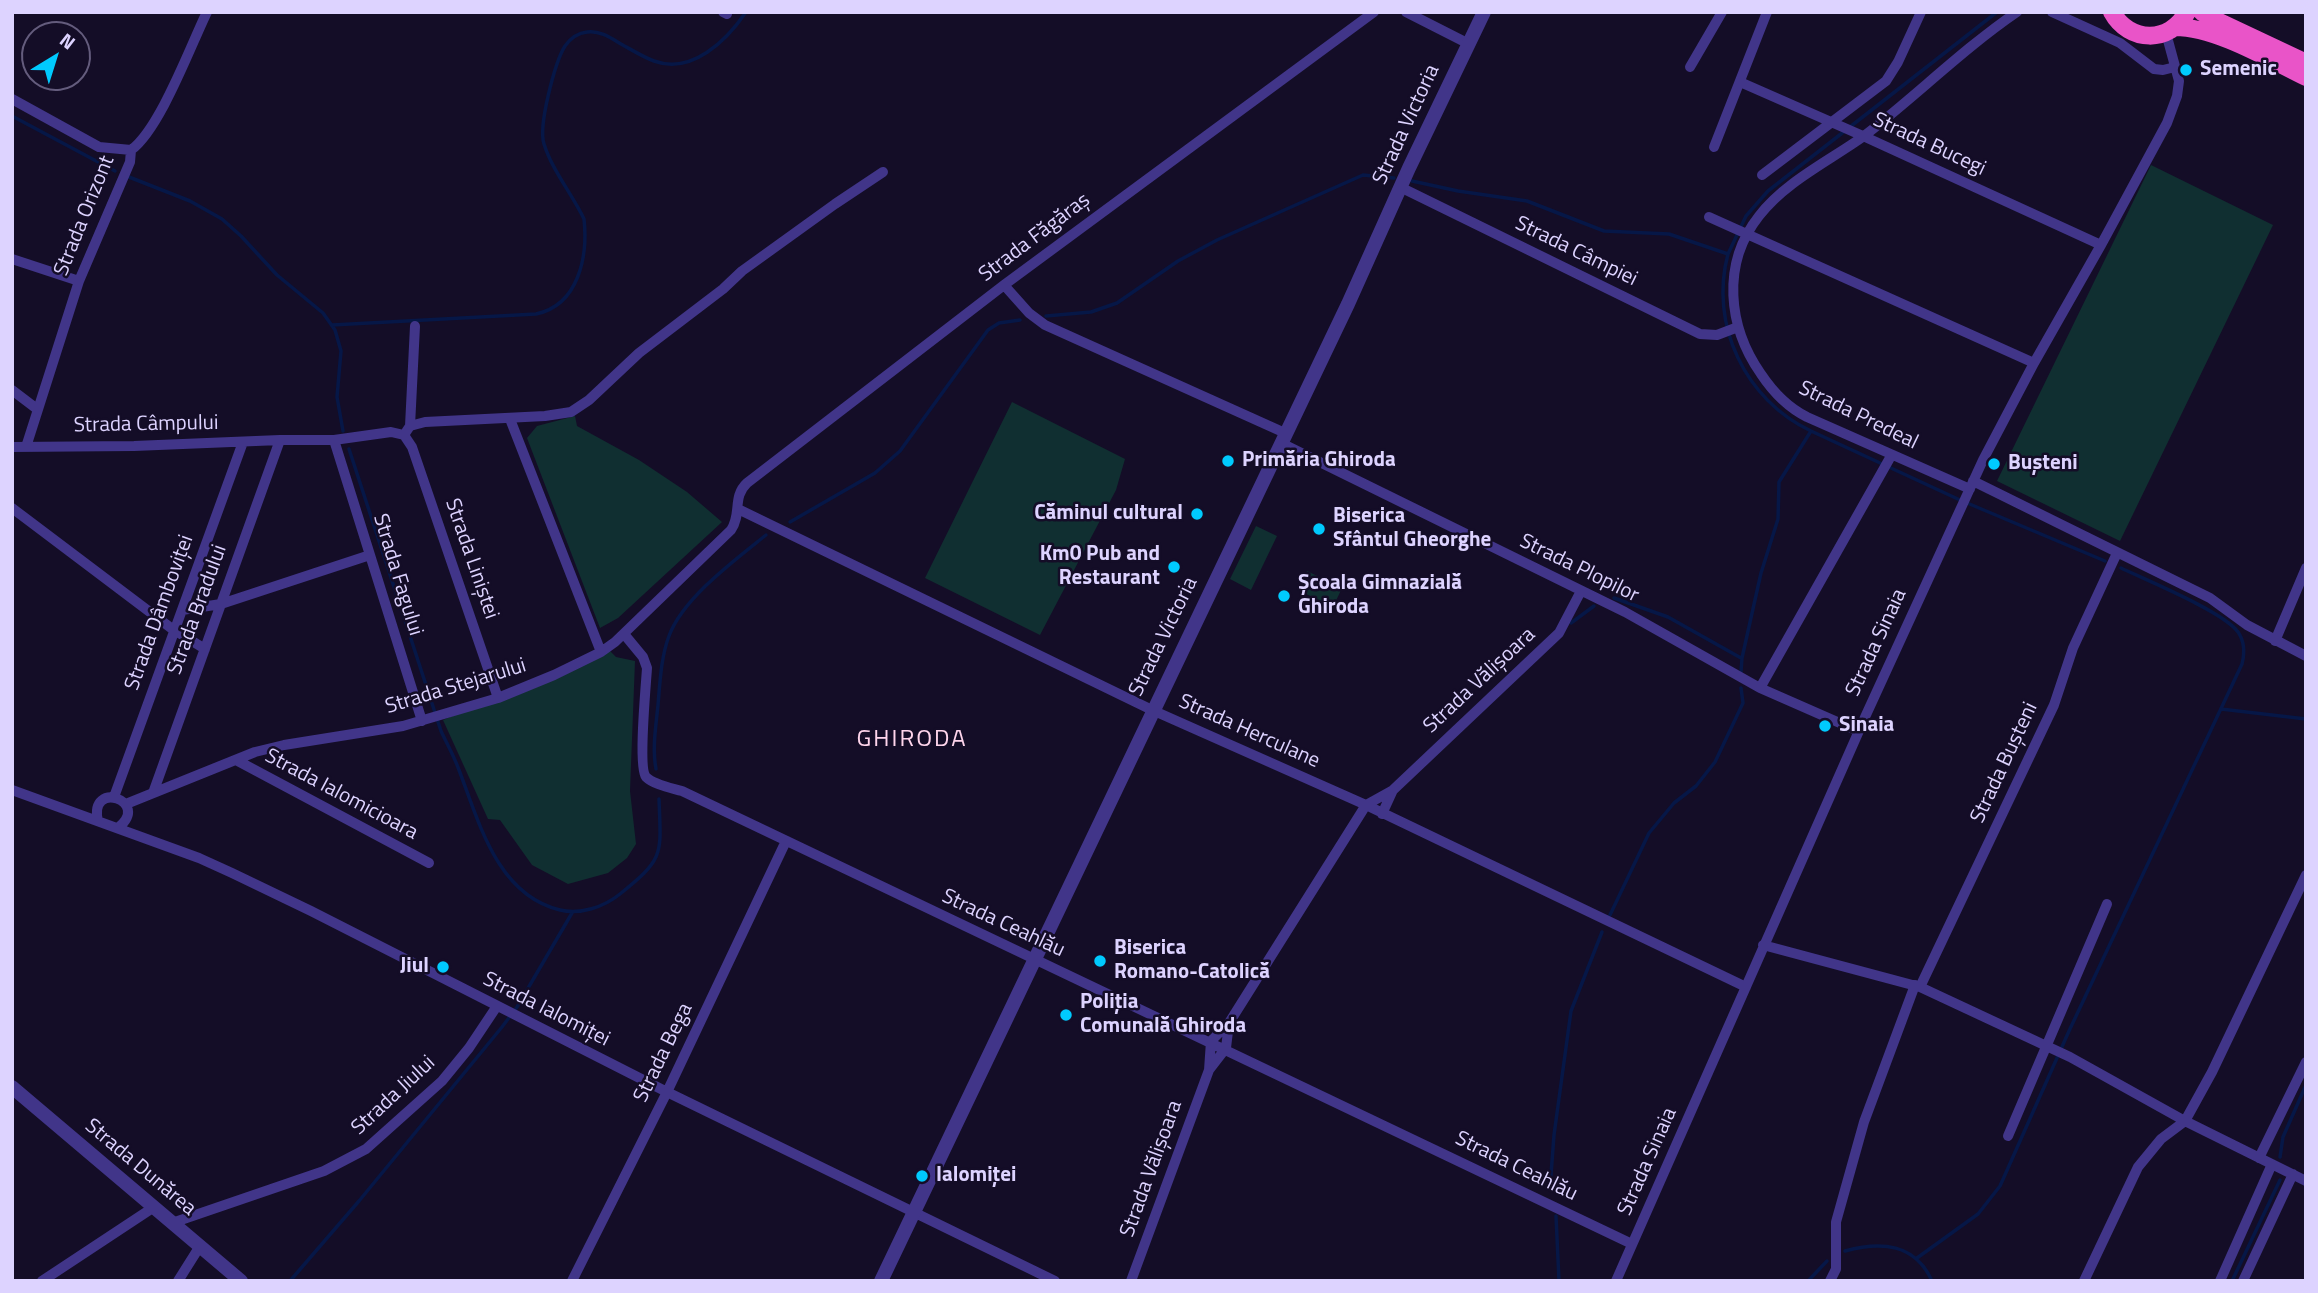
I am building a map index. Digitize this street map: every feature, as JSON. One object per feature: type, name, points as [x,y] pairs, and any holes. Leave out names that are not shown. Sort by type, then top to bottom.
[{"type":"highway","points":[[2112,12],[2122,25],[2133,33],[2146,36],[2171,30],[2199,29],[2306,77]]},
{"type":"highway","points":[[2171,30],[2187,12]]},
{"type":"highway","points":[[2202,12],[2306,63]]},
{"type":"street","name":"Strada Orizont","points":[[26,447],[79,281],[130,162],[131,150],[142,142],[155,121],[206,12]]},
{"type":"street","name":"Strada Făgăraș","points":[[738,509],[738,494],[745,484],[1004,285],[1374,12]]},
{"type":"street","points":[[1406,12],[1469,44]]},
{"type":"street","name":"Strada Victoria","points":[[881,1281],[1348,304],[1400,187],[1484,12]]},
{"type":"street","points":[[1690,67],[1722,12]]},
{"type":"street","points":[[1714,147],[1766,12]]},
{"type":"street","points":[[1762,174],[1836,124],[1891,75],[1921,12]]},
{"type":"street","name":"Strada Predeal","points":[[2017,12],[1779,195],[1741,231],[1733,285],[1731,330],[1768,384],[1784,402],[1807,417],[1890,458],[2117,553],[2210,598],[2247,625],[2306,656]]},
{"type":"street","points":[[2052,12],[2120,43],[2154,69],[2175,67]]},
{"type":"street","name":"Strada Sinaia","points":[[1616,1281],[1858,731],[1969,489],[2034,362],[2101,245],[2174,108],[2179,81],[2171,30]]},
{"type":"street","name":"Strada Bucegi","points":[[1740,82],[2101,245]]},
{"type":"street","points":[[12,99],[99,147],[131,150]]},
{"type":"street","name":"Strada Câmpului","points":[[12,447],[334,440],[407,430],[425,422],[510,419],[571,412],[661,335],[723,289],[742,271],[883,172]]},
{"type":"street","name":"Strada Câmpiei","points":[[1400,187],[1700,334],[1709,336],[1731,330]]},
{"type":"street","points":[[1709,217],[2034,362]]},
{"type":"street","points":[[12,259],[79,281]]},
{"type":"street","name":"Strada Plopilor","points":[[1004,285],[1029,313],[1045,325],[1283,438],[1625,612],[1760,688],[1858,731]]},
{"type":"street","points":[[407,430],[415,326]]},
{"type":"street","points":[[12,390],[37,408]]},
{"type":"street","points":[[510,419],[601,652]]},
{"type":"street","name":"Strada Liniștei","points":[[407,430],[498,698]]},
{"type":"street","name":"Strada Bradului","points":[[153,793],[280,440]]},
{"type":"street","name":"Strada Fagului","points":[[334,440],[425,720]]},
{"type":"street","name":"Strada Dâmboviței","points":[[114,797],[243,442]]},
{"type":"street","points":[[1760,688],[1890,458]]},
{"type":"street","points":[[12,508],[174,630],[205,649]]},
{"type":"street","name":"Strada Stejarului","points":[[126,804],[236,760],[284,745],[385,730],[425,720],[498,698],[554,675],[601,652],[624,634],[731,530],[738,516],[738,509]]},
{"type":"street","name":"Strada Herculane","points":[[738,509],[1152,710],[1374,809],[1746,987]]},
{"type":"street","name":"Strada Bușteni","points":[[1830,1281],[1836,1269],[1836,1222],[1864,1122],[1917,986],[2054,705],[2073,648],[2117,553]]},
{"type":"street","points":[[182,610],[221,604],[370,555]]},
{"type":"street","points":[[2275,641],[2306,568]]},
{"type":"street","name":"Strada Vălișoara","points":[[1131,1281],[1229,1023],[1374,809],[1559,633],[1581,591]]},
{"type":"street","name":"Strada Ceahlău","points":[[624,634],[643,657],[647,668],[642,760],[644,775],[649,779],[682,792],[1034,961],[1219,1045],[1632,1244]]},
{"type":"street","name":"Strada Ialomicioara","points":[[236,760],[429,863]]},
{"type":"street","name":"Strada Ialomiței","points":[[12,790],[232,873],[667,1093],[1055,1281]]},
{"type":"street","name":"Strada Vălișoara","points":[[1374,809],[1393,790]]},
{"type":"street","points":[[98,821],[96,812],[99,804],[105,798],[114,797],[126,804],[129,813],[126,822],[118,828]]},
{"type":"street","name":"Strada Bega","points":[[572,1281],[667,1093],[786,841]]},
{"type":"street","points":[[2084,1281],[2137,1167],[2161,1139],[2185,1121],[2212,1072],[2306,875]]},
{"type":"street","points":[[2008,1136],[2049,1047],[2106,904]]},
{"type":"street","points":[[1763,945],[1917,986],[2070,1056],[2185,1121],[2306,1181]]},
{"type":"street","name":"Strada Jiului","points":[[172,1223],[324,1171],[366,1149],[442,1081],[502,1008]]},
{"type":"street","points":[[2259,1158],[2306,1062]]},
{"type":"street","name":"Strada Dunărea","points":[[12,1087],[241,1281]]},
{"type":"street","points":[[2220,1281],[2272,1164]]},
{"type":"street","points":[[2243,1281],[2292,1174]]},
{"type":"street","points":[[42,1281],[154,1207]]},
{"type":"street","points":[[178,1281],[200,1246]]},
{"type":"green space","points":[[2151,165],[2273,225],[2120,541],[1997,481]]},
{"type":"green space","points":[[1012,402],[1125,459],[1116,490],[1040,635],[925,578]]},
{"type":"green space","points":[[575,416],[577,426],[639,460],[687,492],[722,522],[618,618],[600,628],[527,438],[537,426]]},
{"type":"green space","points":[[1256,526],[1277,536],[1251,590],[1230,579]]},
{"type":"green space","points":[[1307,571],[1342,588],[1333,607],[1298,590]]},
{"type":"green space","points":[[609,650],[616,657],[635,661],[630,791],[636,844],[627,858],[608,873],[568,884],[532,865],[500,820],[488,819],[443,720]]},
{"type":"waterway","points":[[332,325],[536,314],[551,309],[562,301],[578,277],[585,233],[584,219],[552,163],[543,135],[548,94],[565,46],[580,34],[596,32],[654,61],[682,63],[695,59],[719,44],[746,12]]},
{"type":"waterway","points":[[1728,254],[1746,216],[1768,191],[1997,12]]},
{"type":"waterway","points":[[12,116],[115,171]]},
{"type":"waterway","points":[[1046,316],[1091,312],[1117,303],[1178,261],[1217,240],[1363,175],[1394,178]]},
{"type":"waterway","points":[[129,177],[190,201],[222,219],[277,275],[323,313],[335,330],[341,351],[337,397],[343,431]]},
{"type":"waterway","points":[[1412,181],[1527,201],[1604,231],[1669,234],[1728,254],[1723,280],[1724,307],[1729,333],[1738,357],[1751,380],[1768,400],[1811,431],[1779,482],[1778,519],[1761,573],[1741,672]]},
{"type":"waterway","points":[[790,522],[875,473],[900,451],[988,330],[999,323],[1020,320]]},
{"type":"waterway","points":[[1811,431],[1960,500],[2105,561]]},
{"type":"waterway","points":[[349,449],[441,731],[493,854],[520,889],[538,902],[560,910],[584,911],[607,903],[635,882],[653,863],[659,844],[659,799]]},
{"type":"waterway","points":[[656,769],[654,745],[660,679],[669,636],[676,622],[698,594],[766,535]]},
{"type":"waterway","points":[[1917,1258],[1978,1214],[2000,1186],[2069,1031],[2242,664],[2242,640],[2230,624],[2201,606],[2121,568]]},
{"type":"waterway","points":[[1614,598],[1668,617],[1741,658]]},
{"type":"waterway","points":[[1571,623],[1594,606]]},
{"type":"waterway","points":[[1610,915],[1649,833],[1674,803],[1696,786],[1715,762],[1743,703],[1741,688]]},
{"type":"waterway","points":[[2221,709],[2306,719]]},
{"type":"waterway","points":[[290,1281],[502,1027],[517,1007],[572,913]]},
{"type":"waterway","points":[[1550,1188],[1554,1135],[1571,1011],[1602,932]]},
{"type":"waterway","points":[[2280,1157],[2283,1137],[2306,1085]]},
{"type":"waterway","points":[[2232,1281],[2280,1180]]},
{"type":"waterway","points":[[1556,1216],[1559,1281]]},
{"type":"waterway","points":[[1845,1251],[1871,1246],[1896,1248],[1916,1259],[1932,1281]]},
{"type":"waterway","points":[[1808,1281],[1827,1261]]},
{"type":"place","name":"Semenic","points":[[2186,70]]},
{"type":"place","name":"Primăria Ghiroda","points":[[1228,461]]},
{"type":"place","name":"Bușteni","points":[[1994,464]]},
{"type":"place","name":"Căminul cultural","points":[[1197,514]]},
{"type":"place","name":"Biserica Sfântul Gheorghe","points":[[1319,529]]},
{"type":"place","name":"Km0 Pub and Restaurant","points":[[1174,567]]},
{"type":"place","name":"Școala Gimnazială Ghiroda","points":[[1284,596]]},
{"type":"place","name":"Sinaia","points":[[1825,726]]},
{"type":"place","name":"Biserica Romano-Catolică","points":[[1100,961]]},
{"type":"place","name":"Jiul","points":[[443,967]]},
{"type":"place","name":"Poliția Comunală Ghiroda","points":[[1066,1015]]},
{"type":"place","name":"Ialomiței","points":[[922,1176]]},
{"type":"district","name":"GHIRODA","points":[[912,740]]}]
